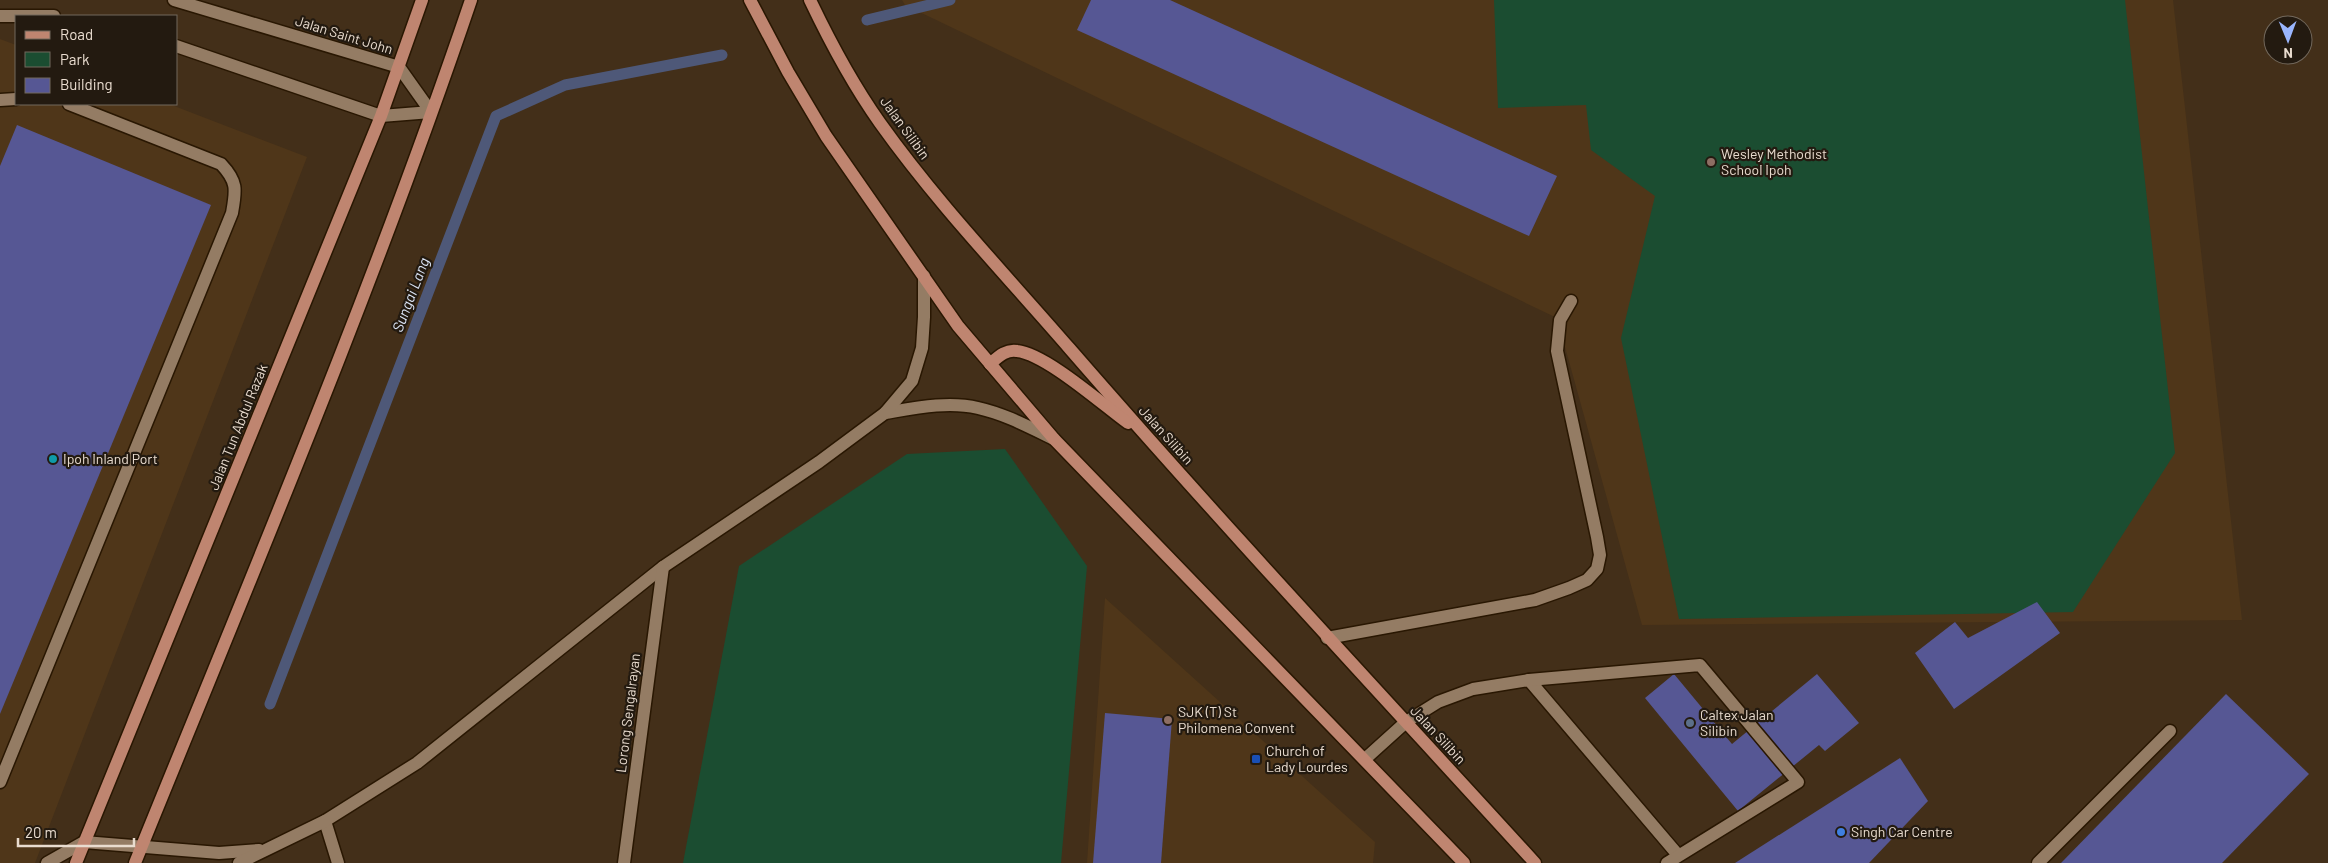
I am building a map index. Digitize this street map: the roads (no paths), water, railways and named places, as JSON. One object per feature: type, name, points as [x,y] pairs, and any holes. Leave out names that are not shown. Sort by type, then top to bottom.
[{"type":"main road","name":"Jalan Tun Abdul Razak","points":[[76,863],[381,116],[422,0]]},
{"type":"main road","points":[[135,863],[291,481],[431,112],[471,0]]},
{"type":"main road","points":[[750,0],[788,72],[826,136],[958,326],[1054,439],[1464,863]]},
{"type":"main road","name":"Jalan Silibin","points":[[810,0],[829,40],[880,122],[930,188],[1148,438],[1327,638],[1535,863]]},
{"type":"main road","points":[[990,364],[1005,352],[1017,350],[1032,355],[1050,365],[1148,438]]},
{"type":"street","name":"Jalan Saint John","points":[[174,0],[399,67],[431,112]]},
{"type":"street","points":[[0,16],[15,16]]},
{"type":"street","points":[[178,47],[381,116],[431,112]]},
{"type":"street","points":[[0,100],[15,99]]},
{"type":"street","points":[[0,782],[232,213],[235,195],[232,176],[221,164],[72,105]]},
{"type":"street","points":[[239,863],[325,821],[417,763],[663,567],[819,462],[885,413],[912,381],[922,348],[924,276]]},
{"type":"street","points":[[1327,638],[1534,600],[1587,580],[1598,569],[1600,554],[1597,537],[1557,351],[1560,320],[1571,302]]},
{"type":"street","points":[[885,413],[934,405],[977,407],[1010,418],[1054,439]]},
{"type":"street","name":"Lorong Sengalrayan","points":[[624,863],[663,567]]},
{"type":"street","points":[[1365,759],[1406,722],[1438,702],[1473,689],[1530,680],[1700,665],[1798,782],[1672,859],[1530,680]]},
{"type":"street","points":[[2038,863],[2170,731]]},
{"type":"street","points":[[325,821],[338,863]]},
{"type":"street","points":[[47,863],[84,842],[219,854],[264,850]]},
{"type":"waterway","name":"Sungai Lang","points":[[867,20],[950,0]]},
{"type":"waterway","name":"Sungai Lang","points":[[270,704],[496,116],[565,85],[722,55]]},
{"type":"place","name":"Wesley Methodist School Ipoh","points":[[1711,162]]},
{"type":"place","name":"Ipoh Inland Port","points":[[53,459]]},
{"type":"place","name":"SJK (T) St Philomena Convent","points":[[1168,720]]},
{"type":"place","name":"Caltex Jalan Silibin","points":[[1690,723]]},
{"type":"place","name":"Church of Lady Lourdes","points":[[1256,759]]},
{"type":"place","name":"Singh Car Centre","points":[[1841,832]]}]
